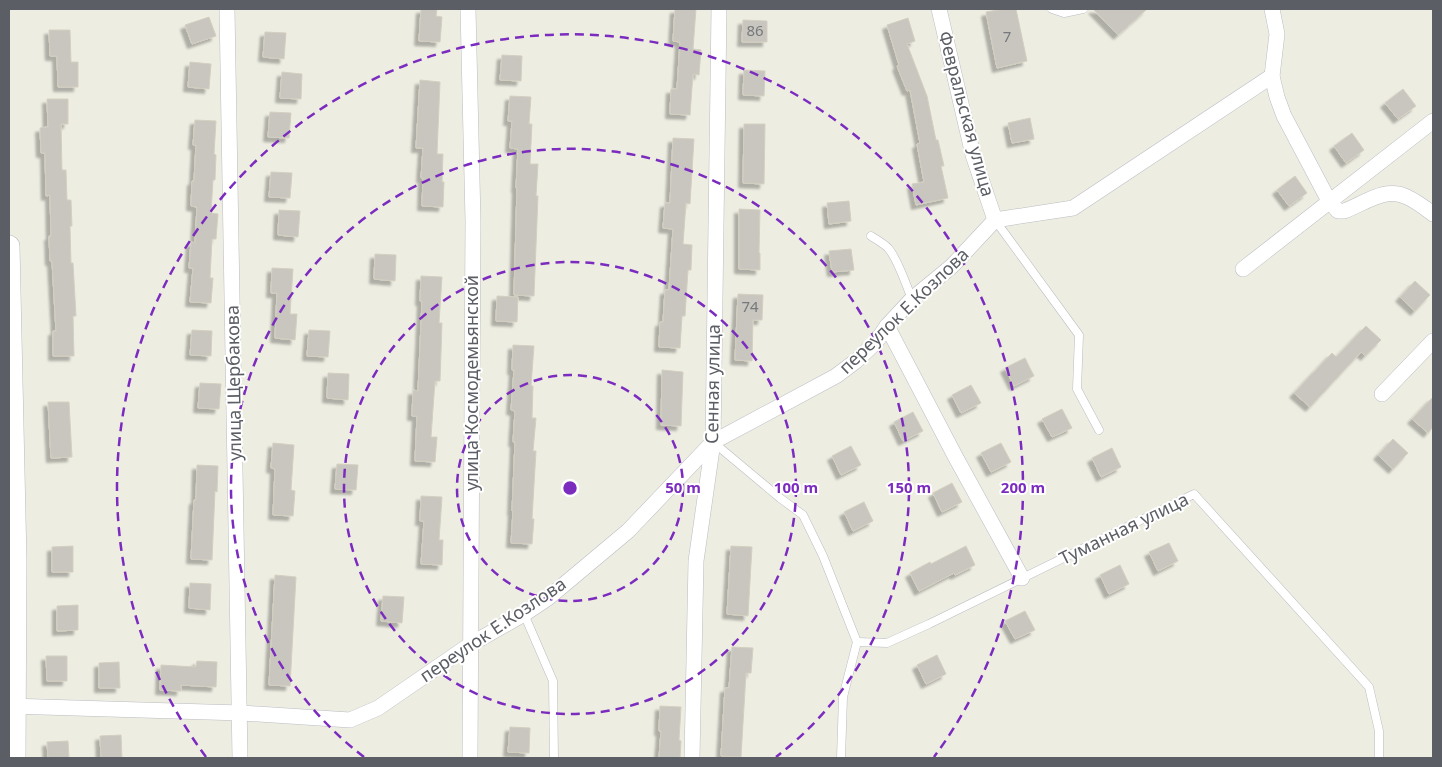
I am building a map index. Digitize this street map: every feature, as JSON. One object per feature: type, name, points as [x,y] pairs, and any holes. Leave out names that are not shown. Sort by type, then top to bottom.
[{"type":"main road","points":[[9,246],[16,561],[12,706],[16,758]]},
{"type":"street","name":"улица Щербакова","points":[[228,9],[241,713],[240,758]]},
{"type":"street","name":"улица Космодемьянской","points":[[468,9],[473,221],[470,758]]},
{"type":"street","name":"Сенная улица","points":[[692,758],[696,561],[713,442],[719,9]]},
{"type":"street","name":"Февральская улица","points":[[939,9],[973,154],[995,220]]},
{"type":"street","points":[[1272,9],[1278,34],[1272,76],[1277,97],[1284,116],[1329,201],[1338,211],[1344,211],[1379,196],[1390,193],[1399,194],[1408,197],[1433,214]]},
{"type":"street","points":[[995,220],[1073,208],[1272,76]]},
{"type":"street","points":[[1242,269],[1433,121]]},
{"type":"street","name":"переулок Е.Козлова","points":[[12,706],[241,713],[350,720],[378,708],[471,644],[548,598],[628,531],[713,442],[836,376],[856,362],[912,299],[952,266],[995,220]]},
{"type":"street","points":[[887,326],[1022,578]]},
{"type":"street","points":[[1382,394],[1433,341]]},
{"type":"lane","points":[[1052,9],[1064,13],[1083,9]]},
{"type":"lane","points":[[995,220],[1079,335],[1077,388],[1099,430]]},
{"type":"lane","points":[[871,236],[882,242],[894,256],[912,299]]},
{"type":"lane","points":[[713,442],[803,515],[823,556],[857,642],[844,697],[841,758]]},
{"type":"lane","name":"Туманная улица","points":[[857,642],[886,643],[1194,494],[1369,687],[1379,731],[1379,758]]},
{"type":"lane","points":[[524,614],[552,681],[554,758]]},
{"type":"building","points":[[421,9],[437,9],[436,16],[442,17],[440,42],[419,41]]},
{"type":"building","points":[[675,9],[696,9],[693,49],[701,50],[699,75],[693,74],[690,115],[670,114],[671,89],[677,89],[680,42],[673,41]]},
{"type":"building","points":[[1016,9],[1027,61],[997,68],[986,12]]},
{"type":"building","points":[[1093,9],[1147,9],[1118,35]]},
{"type":"building","points":[[209,17],[216,36],[192,44],[185,25]]},
{"type":"building","points":[[908,18],[915,41],[907,44],[927,96],[936,140],[938,140],[944,166],[941,166],[948,198],[916,205],[912,184],[924,182],[917,144],[920,143],[910,90],[907,91],[897,66],[899,65],[887,25]]},
{"type":"building","points":[[743,20],[767,21],[767,42],[742,42]]},
{"type":"building","points":[[49,30],[70,30],[71,62],[78,62],[78,87],[58,87],[57,56],[50,56]]},
{"type":"building","points":[[265,32],[286,33],[284,59],[263,57]]},
{"type":"building","points":[[502,55],[522,56],[521,81],[500,80]]},
{"type":"building","points":[[190,62],[211,64],[209,89],[188,87]]},
{"type":"building","points":[[744,70],[765,71],[764,96],[743,95]]},
{"type":"building","points":[[282,72],[302,74],[301,99],[280,98]]},
{"type":"building","points":[[420,80],[440,82],[437,154],[443,154],[443,207],[422,206],[423,148],[416,148]]},
{"type":"building","points":[[1403,89],[1416,106],[1398,119],[1385,103]]},
{"type":"building","points":[[510,96],[531,97],[529,124],[532,124],[530,164],[538,164],[534,296],[514,295],[518,149],[510,148],[512,121],[508,121]]},
{"type":"building","points":[[47,99],[68,99],[68,124],[61,124],[62,170],[66,170],[67,200],[71,200],[71,263],[73,263],[76,316],[73,316],[74,356],[53,356],[53,331],[56,331],[52,261],[50,261],[50,195],[46,196],[45,153],[41,153],[40,128],[48,127]]},
{"type":"building","points":[[270,112],[291,113],[289,138],[268,137]]},
{"type":"building","points":[[1030,118],[1034,139],[1012,143],[1008,123]]},
{"type":"building","points":[[195,120],[216,121],[215,180],[213,180],[211,213],[218,214],[216,239],[212,239],[210,278],[213,278],[211,303],[190,302],[193,268],[189,268],[191,242],[195,243],[197,207],[191,206],[196,145],[193,145]]},
{"type":"building","points":[[744,124],[765,124],[764,184],[743,183]]},
{"type":"building","points":[[1352,133],[1364,150],[1346,163],[1334,146]]},
{"type":"building","points":[[673,138],[694,139],[690,204],[686,203],[683,244],[692,245],[691,270],[688,270],[685,316],[682,316],[680,348],[659,347],[660,322],[663,322],[665,290],[669,290],[673,229],[663,228],[665,203],[670,203]]},
{"type":"building","points":[[271,172],[292,173],[290,198],[269,197]]},
{"type":"building","points":[[1295,176],[1307,193],[1289,206],[1277,190]]},
{"type":"building","points":[[849,201],[851,221],[829,224],[827,203]]},
{"type":"building","points":[[739,209],[760,210],[760,270],[739,269]]},
{"type":"building","points":[[279,210],[300,211],[298,237],[278,235]]},
{"type":"building","points":[[851,249],[854,270],[832,272],[829,251]]},
{"type":"building","points":[[375,254],[396,255],[395,281],[374,279]]},
{"type":"building","points":[[272,268],[293,269],[290,314],[297,314],[295,340],[275,338],[277,293],[271,293]]},
{"type":"building","points":[[421,276],[442,277],[439,323],[442,323],[440,381],[435,381],[431,437],[437,437],[435,462],[415,461],[417,416],[412,416],[413,390],[418,391],[422,301],[420,301]]},
{"type":"building","points":[[1415,281],[1430,295],[1415,311],[1400,297]]},
{"type":"building","points":[[738,294],[763,295],[762,320],[753,320],[752,361],[735,360]]},
{"type":"building","points":[[497,296],[518,297],[517,322],[496,321]]},
{"type":"building","points":[[1366,326],[1381,340],[1365,356],[1361,352],[1310,407],[1294,393],[1332,353],[1336,357]]},
{"type":"building","points":[[192,330],[212,331],[211,356],[190,355]]},
{"type":"building","points":[[309,330],[330,331],[328,357],[307,356]]},
{"type":"building","points":[[513,345],[534,346],[531,386],[533,386],[532,418],[536,418],[533,451],[536,451],[532,544],[511,543],[515,442],[513,442],[515,411],[511,410],[514,370],[512,370]]},
{"type":"building","points":[[1025,358],[1034,376],[1014,386],[1005,368]]},
{"type":"building","points":[[662,370],[683,372],[681,426],[661,425]]},
{"type":"building","points":[[328,373],[349,374],[348,400],[327,398]]},
{"type":"building","points":[[200,383],[221,384],[219,409],[198,408]]},
{"type":"building","points":[[971,385],[981,403],[961,413],[952,395]]},
{"type":"building","points":[[1433,397],[1433,427],[1428,433],[1412,419]]},
{"type":"building","points":[[48,402],[69,402],[72,457],[51,458]]},
{"type":"building","points":[[1062,409],[1072,428],[1052,437],[1042,419]]},
{"type":"building","points":[[913,412],[923,431],[903,441],[894,422]]},
{"type":"building","points":[[1393,439],[1408,453],[1393,469],[1378,455]]},
{"type":"building","points":[[273,443],[294,445],[291,490],[295,491],[293,516],[273,515],[275,469],[271,468]]},
{"type":"building","points":[[1001,443],[1011,462],[991,472],[981,453]]},
{"type":"building","points":[[851,446],[861,465],[841,475],[832,456]]},
{"type":"building","points":[[1112,448],[1121,467],[1101,477],[1092,458]]},
{"type":"building","points":[[337,464],[358,465],[356,490],[335,489]]},
{"type":"building","points":[[197,465],[218,466],[212,560],[191,559]]},
{"type":"building","points":[[952,483],[962,502],[942,512],[933,493]]},
{"type":"building","points":[[421,496],[442,497],[439,540],[443,540],[442,565],[421,564],[424,521],[420,521]]},
{"type":"building","points":[[864,502],[873,521],[853,531],[844,512]]},
{"type":"building","points":[[1169,543],[1178,561],[1158,571],[1149,552]]},
{"type":"building","points":[[73,546],[73,572],[52,572],[52,547]]},
{"type":"building","points":[[731,546],[752,547],[748,616],[727,614]]},
{"type":"building","points":[[966,546],[975,565],[955,575],[954,573],[919,591],[910,573]]},
{"type":"building","points":[[1120,565],[1129,584],[1109,594],[1100,575]]},
{"type":"building","points":[[275,575],[296,577],[290,686],[269,685]]},
{"type":"building","points":[[190,583],[211,584],[210,610],[189,608]]},
{"type":"building","points":[[383,596],[404,597],[402,623],[381,621]]},
{"type":"building","points":[[78,605],[78,630],[57,631],[57,606]]},
{"type":"building","points":[[1025,611],[1035,630],[1015,639],[1005,621]]},
{"type":"building","points":[[732,647],[753,648],[751,673],[746,673],[741,757],[721,756],[725,688],[729,688]]},
{"type":"building","points":[[937,655],[946,674],[926,684],[917,665]]},
{"type":"building","points":[[46,656],[67,656],[67,681],[47,681]]},
{"type":"building","points":[[197,661],[217,662],[216,687],[181,685],[181,691],[160,690],[161,665],[196,667]]},
{"type":"building","points":[[119,662],[120,688],[99,688],[99,663]]},
{"type":"building","points":[[660,706],[681,707],[680,758],[659,758]]},
{"type":"building","points":[[510,727],[530,728],[529,753],[508,752]]},
{"type":"building","points":[[121,735],[122,758],[101,758],[100,736]]},
{"type":"building","points":[[68,741],[69,758],[48,758],[47,742]]}]
